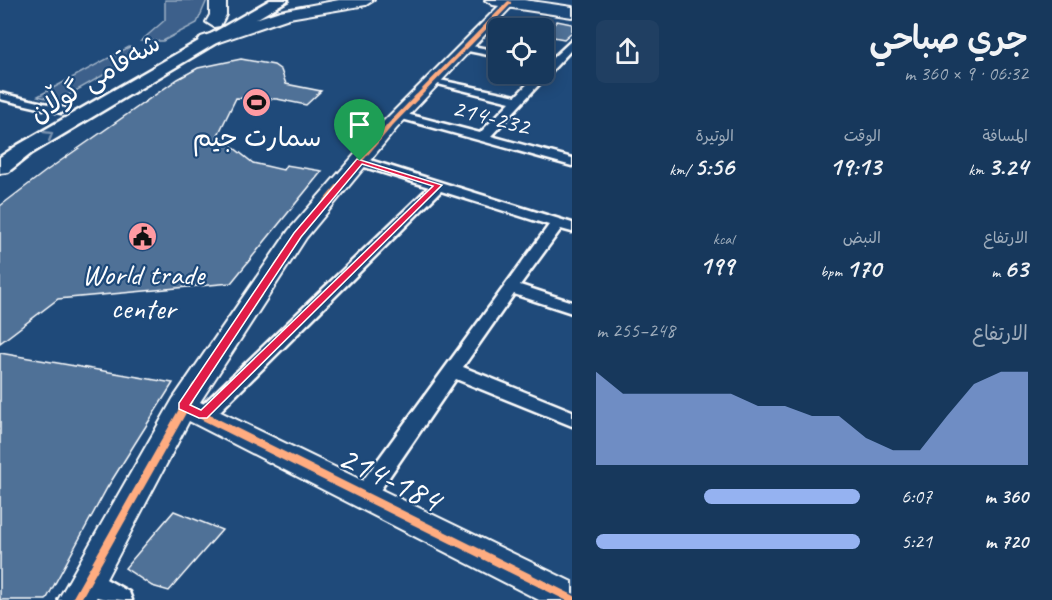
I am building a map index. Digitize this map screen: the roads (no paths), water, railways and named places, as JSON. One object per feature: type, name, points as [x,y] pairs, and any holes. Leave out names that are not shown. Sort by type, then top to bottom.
[{"type":"highway","points":[[214,22],[218,15],[218,0]]},
{"type":"highway","points":[[207,41],[286,14],[366,0]]},
{"type":"highway","points":[[501,1],[572,12]]},
{"type":"main road","name":"شەقامی گوڵان","points":[[0,146],[256,0]]},
{"type":"main road","name":"شەقامی گوڵان","points":[[0,167],[25,149],[281,0]]},
{"type":"street","points":[[120,600],[81,590],[193,411],[297,235],[399,116],[466,48],[501,1]]},
{"type":"street","points":[[554,59],[572,43]]},
{"type":"street","points":[[466,48],[488,52]]},
{"type":"street","points":[[434,80],[518,100]]},
{"type":"street","points":[[482,138],[531,84]]},
{"type":"street","points":[[0,96],[61,110]]},
{"type":"street","name":"214-232","points":[[399,116],[572,162]]},
{"type":"street","points":[[360,161],[565,225],[510,287],[364,496]]},
{"type":"street","points":[[193,411],[438,185]]},
{"type":"street","points":[[510,287],[572,308]]},
{"type":"street","points":[[452,370],[572,419]]},
{"type":"street","name":"214-184","points":[[193,411],[364,496],[556,596]]},
{"type":"place","name":"سمارت جیم","points":[[257,103]]},
{"type":"place","name":"World trade center","points":[[143,237]]}]
